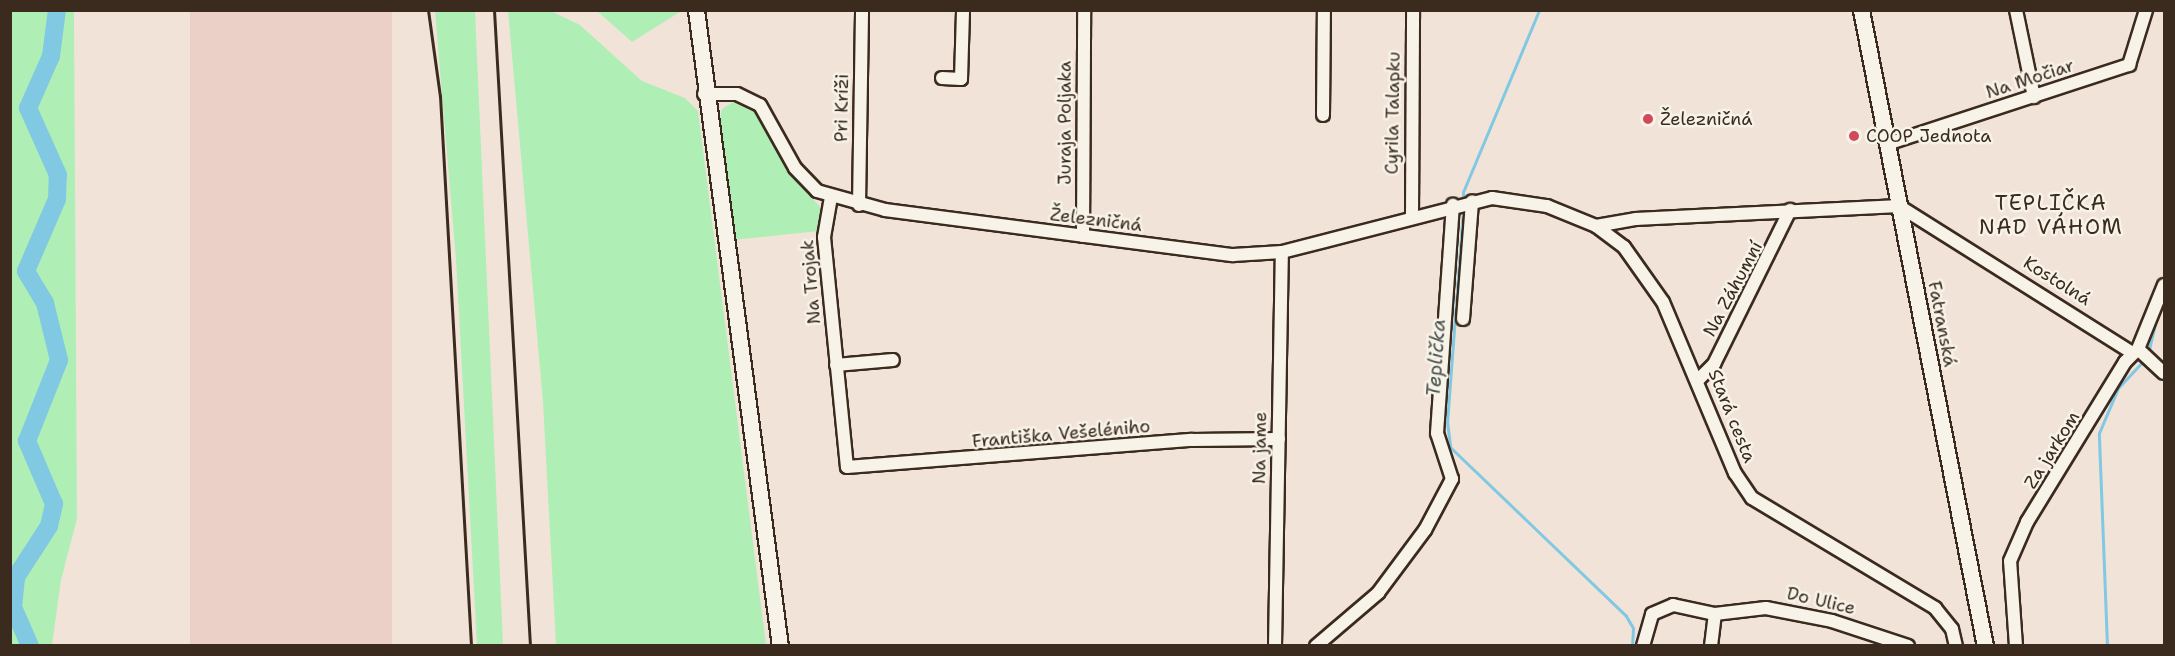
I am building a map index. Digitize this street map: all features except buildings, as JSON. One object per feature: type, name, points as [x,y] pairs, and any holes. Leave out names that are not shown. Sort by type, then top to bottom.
[{"type":"main road","points":[[696,10],[704,94],[780,645]]},
{"type":"main road","name":"Fatranská","points":[[1861,10],[1985,645]]},
{"type":"street","name":"Pri Kríži","points":[[859,205],[862,10]]},
{"type":"street","points":[[942,78],[961,78],[963,10]]},
{"type":"street","name":"Juraja Poljaka","points":[[1083,236],[1084,10]]},
{"type":"street","points":[[1323,115],[1324,10]]},
{"type":"street","name":"Cyrila Talapku","points":[[1412,216],[1413,10]]},
{"type":"street","points":[[2016,10],[2034,97]]},
{"type":"street","name":"Na Močiar","points":[[1887,144],[2129,65],[2146,10]]},
{"type":"street","name":"Železničná","points":[[704,94],[737,94],[760,105],[804,179],[831,197],[859,205],[1233,255],[1282,252],[1462,203],[1518,200],[1596,226],[1790,210],[1899,206]]},
{"type":"street","name":"Na Trojak","points":[[831,197],[824,237],[847,467]]},
{"type":"street","points":[[1462,203],[1463,319]]},
{"type":"street","points":[[1316,645],[1378,593],[1425,530],[1452,478],[1437,433],[1462,203]]},
{"type":"street","name":"Kostolná","points":[[1899,206],[2141,354],[2164,373]]},
{"type":"street","name":"Na Záhumní","points":[[1698,380],[1714,364],[1790,210]]},
{"type":"street","name":"Stará cesta","points":[[1596,226],[1624,247],[1663,302],[1698,380],[1735,473],[1752,498],[1935,608],[1952,629],[1956,645]]},
{"type":"street","name":"Na jame","points":[[1275,645],[1282,252]]},
{"type":"street","name":"Za jarkom","points":[[2016,645],[2010,561],[2027,522],[2141,354],[2164,285]]},
{"type":"street","points":[[836,365],[892,360]]},
{"type":"street","name":"Františka Vešeléniho","points":[[847,467],[1192,440],[1279,439]]},
{"type":"street","name":"Do Ulice","points":[[1643,645],[1648,620],[1665,607],[1715,614],[1766,608],[1832,621],[1908,645]]},
{"type":"street","points":[[1711,645],[1715,614]]},
{"type":"shaded area","points":[[190,11],[392,11],[392,646],[190,646]]},
{"type":"green space","points":[[11,10],[74,11],[77,519],[61,580],[52,645],[11,645]]},
{"type":"green space","points":[[597,10],[683,10],[632,42],[597,11]]},
{"type":"green space","points":[[435,11],[475,11],[503,645],[477,645],[456,260]]},
{"type":"green space","points":[[508,11],[551,11],[580,25],[642,81],[685,98],[698,111],[766,645],[556,645],[543,402]]},
{"type":"green space","points":[[733,102],[761,115],[788,171],[821,208],[819,231],[732,240],[720,119],[722,109]]},
{"type":"waterway","points":[[30,646],[13,607],[16,577],[49,526],[54,504],[27,441],[59,360],[45,303],[26,271],[57,199],[58,175],[28,108],[51,56],[57,10]]},
{"type":"waterway","name":"Teplička","points":[[1463,203],[1463,192],[1539,10]]},
{"type":"waterway","name":"Teplička","points":[[1463,210],[1447,421],[1450,447],[1626,616],[1633,628],[1632,646]]},
{"type":"waterway","points":[[2148,354],[2155,323]]},
{"type":"waterway","points":[[2107,646],[2099,433],[2118,388],[2144,360]]},
{"type":"railway","points":[[428,10],[440,96],[471,646]]},
{"type":"railway","points":[[494,10],[530,646]]},
{"type":"place","name":"Železničná","points":[[1648,119]]},
{"type":"place","name":"COOP Jednota","points":[[1854,136]]},
{"type":"district","name":"TEPLIČKA NAD VÁHOM","points":[[2051,215]]}]
